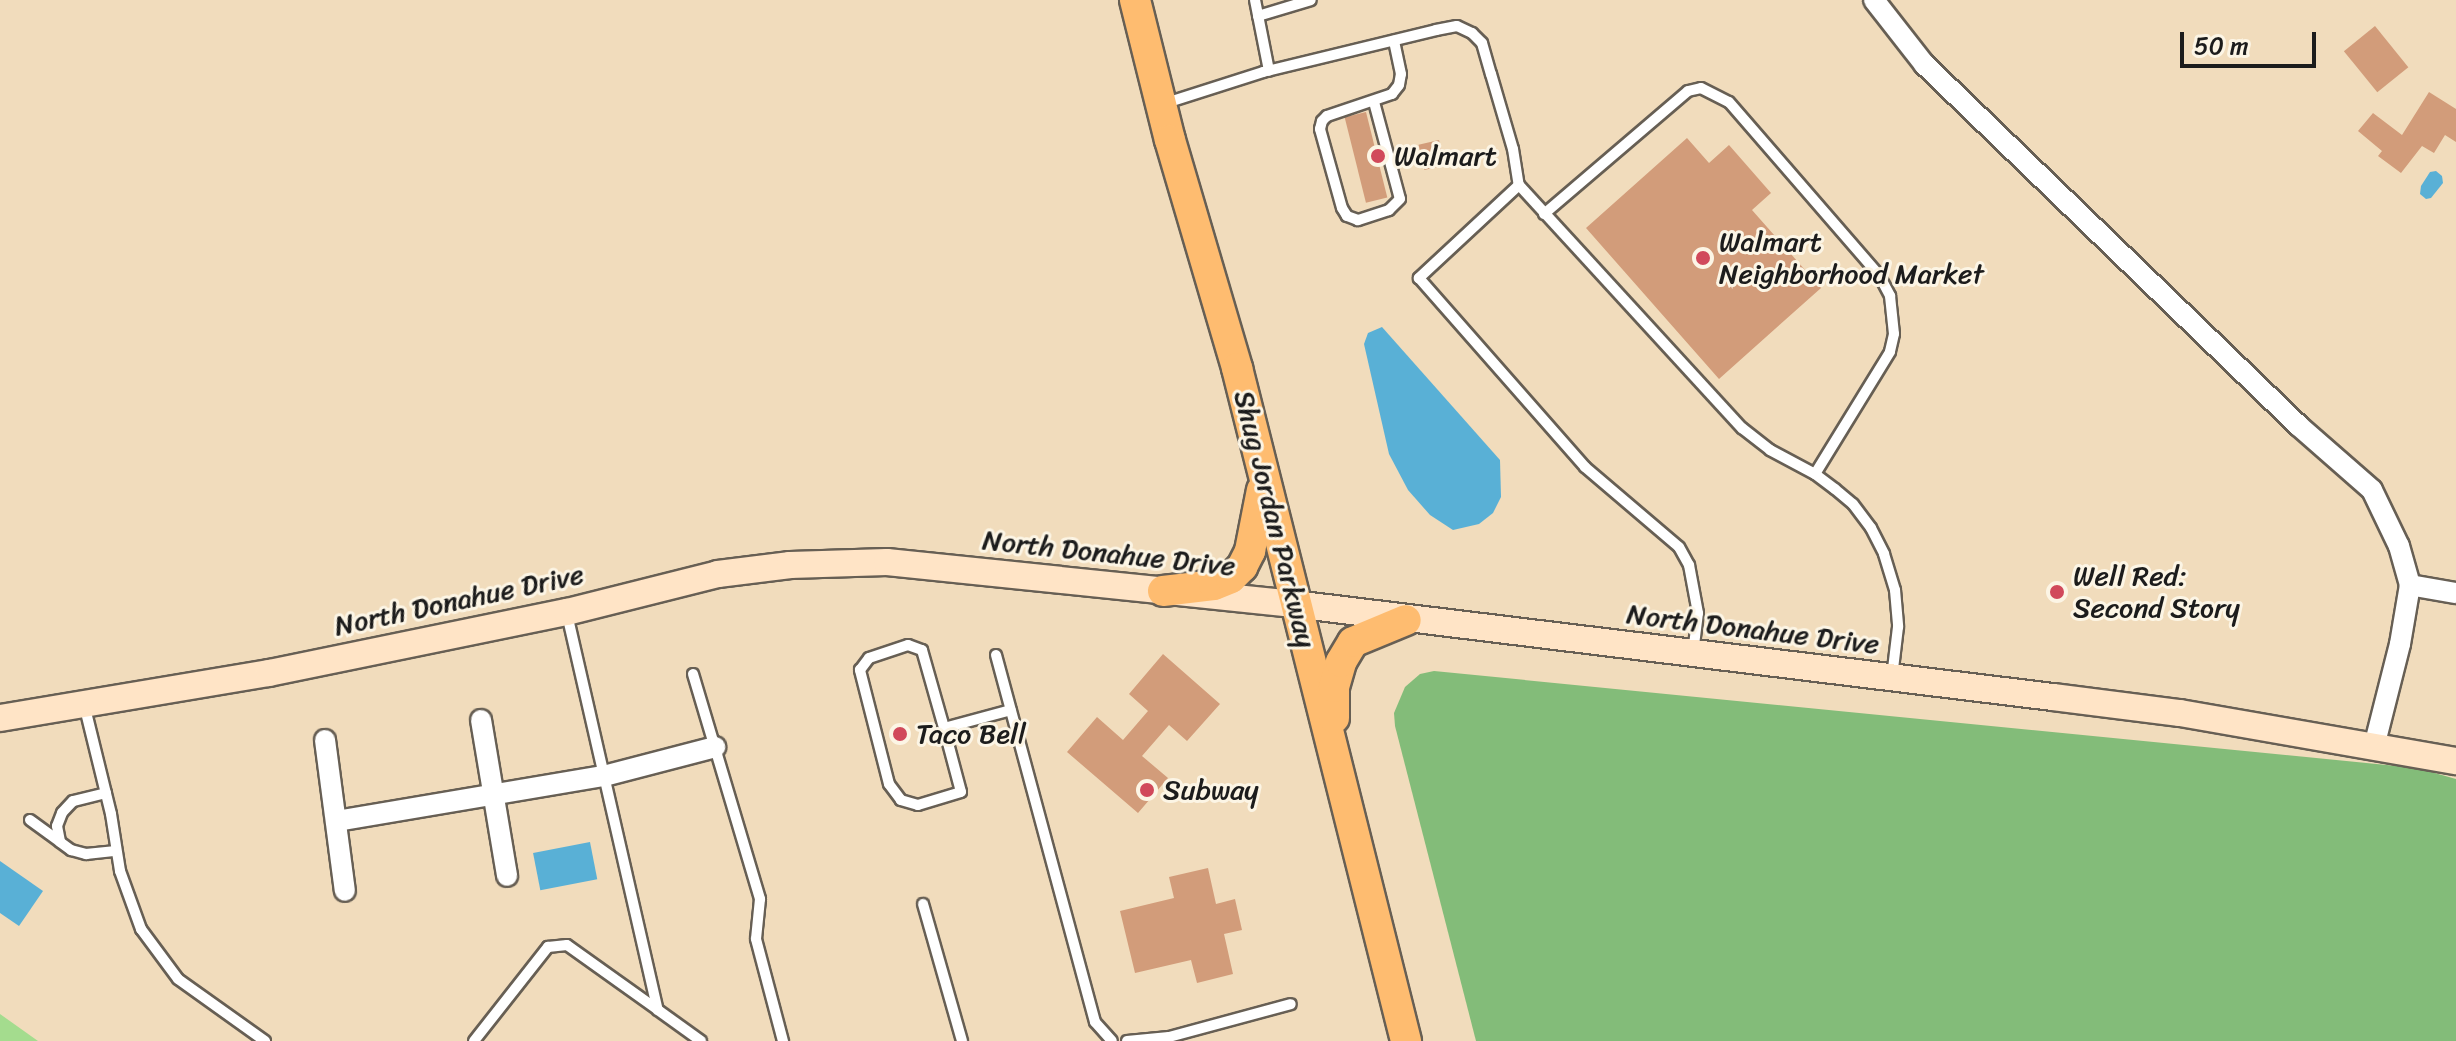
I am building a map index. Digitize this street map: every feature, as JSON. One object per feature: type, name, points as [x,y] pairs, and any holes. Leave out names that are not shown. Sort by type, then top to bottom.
[{"type":"main road","name":"Shug Jordan Parkway","points":[[1135,0],[1161,104],[1237,368],[1406,1041]]},
{"type":"main road","points":[[1163,591],[1214,585],[1231,578],[1242,567],[1250,551],[1264,480]]},
{"type":"main road","points":[[1333,748],[1334,687],[1341,662],[1353,642],[1406,620]]},
{"type":"street","points":[[1874,0],[1924,64],[2299,426],[2372,490],[2399,546],[2410,585],[2400,644],[2374,747]]},
{"type":"street","name":"North Donahue Drive","points":[[0,718],[269,673],[567,612],[718,574],[790,565],[887,562],[1294,604],[2180,713],[2456,761]]},
{"type":"street","points":[[2410,585],[2456,593]]},
{"type":"street","points":[[481,720],[507,876]]},
{"type":"street","points":[[325,740],[345,891]]},
{"type":"street","points":[[337,821],[604,776],[715,747]]},
{"type":"lane","points":[[1255,0],[1269,71]]},
{"type":"lane","points":[[1258,16],[1311,0]]},
{"type":"lane","points":[[1161,104],[1269,71],[1457,26],[1472,33],[1482,43],[1513,149],[1519,185],[1742,428],[1770,450],[1815,474],[1853,504],[1884,554],[1895,590],[1898,627],[1892,679]]},
{"type":"lane","points":[[1374,102],[1400,199],[1389,210],[1358,220],[1347,216],[1342,208],[1320,129],[1327,116],[1384,99],[1399,85],[1401,74],[1394,41]]},
{"type":"lane","points":[[1544,214],[1688,91],[1701,88],[1729,102],[1879,275],[1890,296],[1894,334],[1890,352],[1815,474]]},
{"type":"lane","points":[[1519,185],[1419,278],[1585,467],[1679,547],[1689,565],[1698,613],[1693,653]]},
{"type":"lane","points":[[567,612],[658,1010]]},
{"type":"lane","points":[[908,645],[922,650],[944,728],[961,792],[918,805],[901,800],[889,784],[860,670],[869,658],[908,645]]},
{"type":"lane","points":[[996,655],[1095,1022],[1112,1041]]},
{"type":"lane","points":[[693,674],[760,899],[756,939],[783,1041]]},
{"type":"lane","points":[[84,704],[106,793],[116,851],[141,929],[178,979],[265,1041]]},
{"type":"lane","points":[[944,728],[1011,710]]},
{"type":"lane","points":[[60,842],[57,826],[62,813],[73,801],[106,793]]},
{"type":"lane","points":[[30,820],[60,842],[86,854],[116,851]]},
{"type":"lane","points":[[923,904],[962,1041]]},
{"type":"lane","points":[[474,1041],[548,947],[567,945],[701,1041]]},
{"type":"lane","points":[[1127,1041],[1170,1039],[1291,1004]]},
{"type":"green space","points":[[1434,671],[2417,768],[2456,779],[2456,1041],[1476,1041],[1395,726],[1394,713],[1405,687],[1420,674]]},
{"type":"green space","points":[[0,1014],[38,1041],[0,1041]]},
{"type":"water","points":[[2436,171],[2442,176],[2443,183],[2431,198],[2426,199],[2420,194],[2421,186],[2430,172]]},
{"type":"water","points":[[1382,327],[1500,460],[1501,497],[1493,513],[1479,524],[1453,530],[1430,515],[1408,490],[1389,454],[1364,344],[1368,333]]},
{"type":"water","points":[[590,842],[597,879],[540,890],[533,853]]},
{"type":"water","points":[[0,861],[43,891],[19,926],[0,913]]},
{"type":"building","points":[[2375,26],[2408,67],[2377,92],[2344,51]]},
{"type":"building","points":[[2429,92],[2456,109],[2456,142],[2445,135],[2434,153],[2422,146],[2401,173],[2378,156],[2382,151],[2358,131],[2373,113],[2402,135]]},
{"type":"building","points":[[1366,112],[1387,197],[1366,203],[1345,117]]},
{"type":"building","name":"Walmart Neighborhood Market","points":[[1687,138],[1709,163],[1729,145],[1771,193],[1752,210],[1821,288],[1719,379],[1586,228]]},
{"type":"building","points":[[1439,140],[1445,165],[1424,170],[1419,145]]},
{"type":"building","points":[[1163,654],[1220,704],[1187,741],[1169,725],[1142,756],[1168,778],[1138,813],[1067,752],[1097,717],[1123,740],[1148,711],[1129,694]]},
{"type":"building","points":[[1208,868],[1216,904],[1235,899],[1242,930],[1224,934],[1233,974],[1197,983],[1191,960],[1135,973],[1120,911],[1174,898],[1169,877]]},
{"type":"place","name":"Walmart","points":[[1378,156]]},
{"type":"place","name":"Walmart Neighborhood Market","points":[[1703,258]]},
{"type":"place","name":"Well Red: Second Story","points":[[2057,592]]},
{"type":"place","name":"Taco Bell","points":[[900,734]]},
{"type":"place","name":"Subway","points":[[1147,790]]}]
